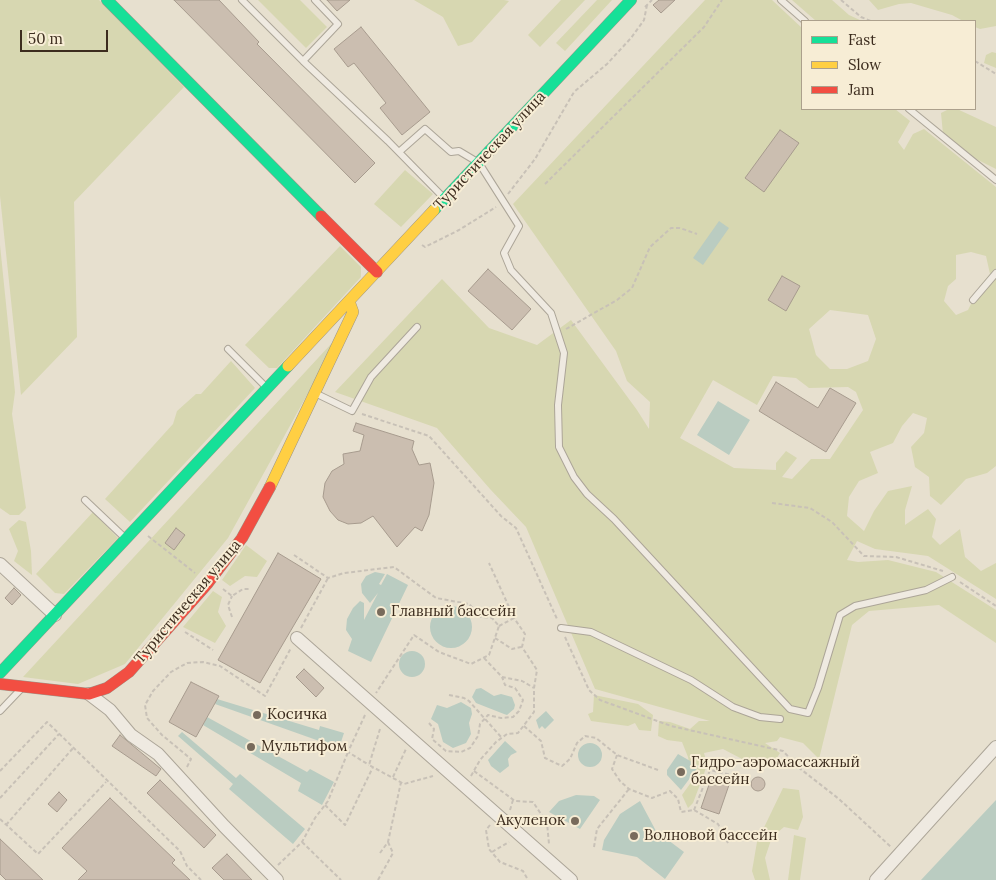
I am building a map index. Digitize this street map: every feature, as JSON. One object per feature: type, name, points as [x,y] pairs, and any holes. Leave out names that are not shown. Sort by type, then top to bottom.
[{"type":"street","points":[[107,0],[377,272]]},
{"type":"street","name":"Туристическая улица","points":[[0,673],[631,0]]},
{"type":"street","name":"Туристическая улица","points":[[0,684],[90,694],[107,688],[129,672],[172,625],[208,583],[242,538],[316,393],[353,312],[349,301]]},
{"type":"street","points":[[0,564],[55,615]]},
{"type":"street","points":[[296,638],[571,880]]},
{"type":"street","points":[[90,694],[110,710],[131,736],[158,754],[273,876]]},
{"type":"street","points":[[876,880],[996,747]]},
{"type":"lane","points":[[242,0],[302,61],[399,152],[445,199]]},
{"type":"lane","points":[[302,61],[338,24],[315,0]]},
{"type":"lane","points":[[781,0],[804,20]]},
{"type":"lane","points":[[910,110],[996,180]]},
{"type":"lane","points":[[399,152],[425,129],[451,152],[459,151],[479,163],[519,226],[504,253],[511,270],[551,313],[564,353],[558,405],[559,447],[574,477],[587,494],[614,518],[790,709],[808,713],[818,688],[840,614],[855,606],[926,590],[952,577]]},
{"type":"lane","points":[[973,300],[996,273]]},
{"type":"lane","points":[[316,393],[352,411],[371,377],[416,327]]},
{"type":"lane","points":[[228,349],[267,388]]},
{"type":"lane","points":[[85,500],[126,539]]},
{"type":"lane","points":[[561,628],[591,632],[691,680],[733,707],[760,717],[780,719]]},
{"type":"lane","points":[[0,711],[22,687]]},
{"type":"path","points":[[545,184],[704,27],[722,0]]},
{"type":"path","points":[[841,0],[862,17],[869,20]]},
{"type":"path","points":[[420,244],[425,247],[492,211],[536,159],[574,92],[608,64],[644,20],[648,5]]},
{"type":"path","points":[[976,62],[996,74]]},
{"type":"path","points":[[558,334],[617,300],[632,288],[650,247],[672,228],[680,228],[697,234]]},
{"type":"path","points":[[352,411],[429,436],[501,516],[516,528],[589,690],[600,700],[671,726],[783,751],[798,767],[839,799],[898,854]]},
{"type":"path","points":[[772,503],[810,508],[832,522],[864,556],[896,557],[942,570],[996,606]]},
{"type":"path","points":[[147,536],[208,583],[213,583],[232,596]]},
{"type":"path","points":[[294,555],[328,578]]},
{"type":"path","points":[[462,784],[474,771],[480,760],[502,738],[507,734],[518,733],[534,712],[534,688],[537,670],[522,647],[525,634],[514,618],[489,563]]},
{"type":"path","points":[[182,778],[191,759],[162,735],[147,718],[145,705],[153,691],[172,672],[187,663],[203,662],[220,666],[266,696],[328,578],[344,573],[394,567],[436,598],[469,604],[481,617],[492,618],[499,626]]},
{"type":"path","points":[[232,618],[228,605],[232,596],[243,589],[251,589]]},
{"type":"path","points":[[273,876],[302,842],[315,818],[325,805],[381,682],[414,635],[439,652],[471,664],[489,655],[499,626],[514,618]]},
{"type":"path","points":[[172,625],[214,650]]},
{"type":"path","points":[[495,638],[512,649],[522,647]]},
{"type":"path","points":[[429,723],[434,729],[432,739],[446,751],[461,752],[470,748],[484,719],[488,715],[513,717],[519,711],[523,700],[515,688],[505,685],[502,677],[483,658]]},
{"type":"path","points":[[502,677],[522,682],[534,688]]},
{"type":"path","points":[[449,695],[469,701],[502,738]]},
{"type":"path","points":[[369,764],[384,716]]},
{"type":"path","points":[[0,771],[46,722],[74,747],[106,782],[180,851],[187,866],[201,880]]},
{"type":"path","points":[[524,726],[541,741],[546,758],[562,766],[570,759],[577,743],[585,736],[596,738],[617,755],[658,770]]},
{"type":"path","points":[[0,798],[60,734]]},
{"type":"path","points":[[393,777],[411,740]]},
{"type":"path","points":[[6,825],[74,747]]},
{"type":"path","points":[[348,752],[404,784],[448,772]]},
{"type":"path","points":[[617,755],[612,769],[620,781],[629,789],[652,798],[670,791],[678,799],[681,812],[694,810],[718,824],[728,843]]},
{"type":"path","points":[[325,805],[345,825],[373,766]]},
{"type":"path","points":[[694,810],[710,770],[749,779]]},
{"type":"path","points":[[474,771],[515,801],[533,802],[547,823],[552,863]]},
{"type":"path","points":[[0,819],[38,854],[106,782]]},
{"type":"path","points":[[380,853],[388,842],[401,782]]},
{"type":"path","points":[[594,847],[597,829],[629,789]]},
{"type":"path","points":[[498,816],[486,830],[492,852],[500,862],[523,872],[528,880]]},
{"type":"path","points":[[492,852],[520,836]]},
{"type":"path","points":[[302,842],[341,880]]},
{"type":"path","points":[[378,880],[393,853],[388,842]]},
{"type":"green space","points":[[0,0],[99,0],[184,87],[74,202],[77,337],[21,395],[0,196]]},
{"type":"green space","points":[[258,0],[300,0],[327,27],[306,48]]},
{"type":"green space","points":[[414,0],[509,1],[472,42],[458,46],[443,17]]},
{"type":"green space","points":[[561,0],[585,0],[540,47],[528,35]]},
{"type":"green space","points":[[597,0],[612,0],[565,51],[556,43]]},
{"type":"green space","points":[[705,0],[772,0],[801,27],[801,110],[896,110],[910,121],[898,142],[904,150],[913,134],[924,129],[996,187],[996,466],[987,473],[966,479],[941,505],[930,496],[929,477],[915,467],[911,447],[924,433],[927,418],[913,413],[902,426],[893,443],[870,452],[878,473],[859,481],[849,497],[847,516],[864,531],[874,511],[888,491],[912,486],[905,510],[905,525],[928,509],[936,519],[932,537],[940,545],[960,529],[965,557],[981,571],[996,563],[996,599],[928,556],[875,549],[857,541],[847,560],[858,562],[888,560],[936,572],[996,610],[996,643],[939,605],[869,611],[852,625],[819,759],[803,743],[780,737],[777,741],[765,743],[780,753],[773,764],[742,759],[723,749],[704,753],[707,764],[693,803],[688,808],[682,795],[692,781],[688,757],[682,742],[667,740],[658,736],[659,721],[670,722],[690,729],[699,721],[710,721],[595,689],[526,527],[437,428],[335,392],[442,279],[489,328],[537,345],[571,320],[649,429],[650,402],[627,381],[616,351],[513,204]],"holes":[[[971,252],[986,256],[990,274],[980,286],[968,310],[956,315],[944,301],[948,286],[956,279],[956,255]],[[830,310],[868,315],[876,339],[868,361],[847,369],[830,369],[816,355],[809,329]],[[773,376],[796,378],[809,388],[848,387],[856,392],[863,410],[830,459],[811,459],[792,479],[782,477],[797,458],[786,451],[776,463],[776,470],[734,468],[680,438],[713,380],[757,405]]]},
{"type":"green space","points":[[792,0],[832,0],[849,15],[860,20],[815,20]]},
{"type":"green space","points":[[869,0],[996,0],[996,26],[980,29],[976,27],[976,20],[961,20],[952,15],[911,3],[899,4],[878,10]]},
{"type":"green space","points":[[992,52],[996,53],[996,68],[984,63],[986,55]]},
{"type":"green space","points":[[947,110],[959,110],[996,127],[996,169],[968,155],[943,134],[941,113]]},
{"type":"green space","points":[[405,170],[433,194],[401,227],[374,204]]},
{"type":"green space","points":[[0,245],[15,392],[12,414],[26,508],[19,515],[10,515],[0,508]]},
{"type":"green space","points":[[340,246],[361,267],[361,277],[277,368],[269,368],[245,345]]},
{"type":"green space","points":[[331,344],[334,346],[228,538],[125,664],[78,684],[23,677]]},
{"type":"green space","points":[[231,361],[255,388],[130,522],[105,499],[173,424],[177,411],[196,394],[201,394]]},
{"type":"green space","points":[[93,512],[118,538],[64,594],[55,593],[36,574]]},
{"type":"green space","points":[[19,520],[26,522],[31,551],[32,575],[14,561],[18,551],[9,529]]},
{"type":"green space","points":[[246,545],[267,561],[257,577],[245,576],[230,586],[222,580]]},
{"type":"green space","points":[[213,591],[222,597],[218,612],[226,626],[215,643],[183,627]]},
{"type":"green space","points":[[594,695],[638,704],[653,715],[651,731],[639,730],[635,723],[628,726],[591,721],[588,714],[593,712]]},
{"type":"green space","points":[[783,788],[799,790],[803,817],[798,830],[784,827],[772,837],[765,858],[770,880],[755,880],[752,871],[757,842]]},
{"type":"green space","points":[[794,835],[806,838],[800,880],[788,880]]},
{"type":"shaded area","points":[[719,221],[729,228],[703,265],[693,258]]},
{"type":"shaded area","points":[[718,401],[750,420],[729,455],[697,435]]},
{"type":"shaded area","name":"Главный бассейн","points":[[375,572],[385,574],[379,584],[381,585],[387,574],[408,585],[371,662],[348,651],[352,639],[346,630],[347,619],[353,608],[360,601],[364,603],[364,620],[378,593],[370,603],[362,593],[361,584],[366,576]]},
{"type":"shaded area","points":[[455,606],[463,609],[469,615],[472,627],[469,639],[463,645],[447,648],[439,645],[433,639],[430,623],[433,615],[439,609]]},
{"type":"shaded area","points":[[412,651],[421,655],[425,664],[421,673],[412,677],[403,673],[399,664],[403,655]]},
{"type":"shaded area","points":[[481,688],[494,696],[501,694],[512,697],[515,705],[514,709],[507,715],[476,703],[472,697],[476,689]]},
{"type":"shaded area","name":"Косичка","points":[[217,699],[319,730],[320,726],[344,733],[339,748],[215,704]]},
{"type":"shaded area","points":[[461,702],[471,708],[472,714],[469,723],[471,734],[466,743],[453,748],[443,742],[438,724],[431,719],[437,705],[447,708]]},
{"type":"shaded area","points":[[546,711],[554,720],[545,729],[542,726],[539,729],[536,720]]},
{"type":"shaded area","name":"Мультифом","points":[[207,717],[307,772],[310,769],[334,782],[322,805],[298,791],[301,783],[203,725]]},
{"type":"shaded area","points":[[182,732],[236,778],[240,774],[305,829],[293,844],[229,789],[233,784],[178,736]]},
{"type":"shaded area","points":[[505,741],[517,752],[511,755],[508,759],[509,766],[500,773],[491,766],[488,760]]},
{"type":"shaded area","points":[[590,743],[599,746],[602,755],[599,764],[590,767],[581,764],[578,755],[581,746]]},
{"type":"shaded area","name":"Гидро-аэромассажный бассейн","points":[[678,754],[699,766],[681,790],[667,775],[667,770]]},
{"type":"shaded area","name":"Акуленок","points":[[576,795],[594,796],[600,800],[580,829],[549,812],[559,801]]},
{"type":"shaded area","points":[[996,800],[996,880],[921,880]]},
{"type":"shaded area","name":"Волновой бассейн","points":[[640,801],[656,831],[684,852],[665,879],[637,857],[602,850],[604,840],[620,814]]},
{"type":"building","points":[[174,0],[219,0],[259,42],[257,44],[375,163],[355,183]]},
{"type":"building","points":[[327,0],[350,0],[337,11]]},
{"type":"building","points":[[659,0],[675,0],[661,13],[653,5]]},
{"type":"building","points":[[361,27],[430,112],[402,135],[380,108],[386,103],[354,63],[348,67],[334,49]]},
{"type":"building","points":[[780,130],[799,143],[764,192],[745,178]]},
{"type":"building","points":[[488,269],[531,309],[512,330],[468,291]]},
{"type":"building","points":[[782,276],[800,286],[786,311],[768,300]]},
{"type":"building","points":[[776,382],[818,408],[830,388],[856,403],[826,452],[759,411]]},
{"type":"building","points":[[356,423],[414,441],[412,449],[419,465],[430,463],[434,483],[429,515],[422,531],[415,527],[397,547],[373,516],[361,523],[348,524],[338,520],[330,511],[323,497],[325,483],[332,471],[344,464],[343,454],[360,451],[364,435],[353,431]]},
{"type":"building","points":[[176,528],[185,535],[174,550],[165,543]]},
{"type":"building","points":[[278,553],[321,579],[260,683],[218,660]]},
{"type":"building","points":[[14,588],[21,595],[12,605],[5,598]]},
{"type":"building","points":[[304,669],[324,688],[316,697],[296,677]]},
{"type":"building","points":[[191,682],[219,696],[196,737],[169,722]]},
{"type":"building","points":[[120,735],[161,769],[156,776],[112,746]]},
{"type":"building","points":[[712,776],[730,782],[719,814],[701,808]]},
{"type":"building","points":[[758,777],[763,779],[765,784],[763,789],[758,791],[753,789],[751,784],[753,779]]},
{"type":"building","points":[[160,780],[216,835],[204,848],[147,793]]},
{"type":"building","points":[[59,792],[67,800],[57,812],[48,804]]},
{"type":"building","points":[[110,798],[175,860],[172,863],[190,880],[78,880],[87,871],[62,848]]},
{"type":"building","points":[[0,839],[43,880],[6,880],[0,874]]},
{"type":"building","points":[[227,854],[252,880],[224,880],[212,868]]},
{"type":"traffic: fast","points":[[107,0],[321,216]]},
{"type":"traffic: fast","points":[[434,210],[631,0]]},
{"type":"traffic: fast","points":[[0,673],[288,366]]},
{"type":"traffic: slow","points":[[288,366],[434,210]]},
{"type":"traffic: slow","points":[[270,487],[353,312],[349,301]]},
{"type":"traffic: jam","points":[[321,216],[377,272]]},
{"type":"traffic: jam","points":[[0,684],[89,694],[107,688],[129,672],[208,583],[242,538],[270,487]]},
{"type":"place","name":"Главный бассейн","points":[[381,612]]},
{"type":"place","name":"Косичка","points":[[257,715]]},
{"type":"place","name":"Мультифом","points":[[251,747]]},
{"type":"place","name":"Гидро-аэромассажный бассейн","points":[[681,772]]},
{"type":"place","name":"Акуленок","points":[[575,821]]},
{"type":"place","name":"Волновой бассейн","points":[[634,836]]}]
